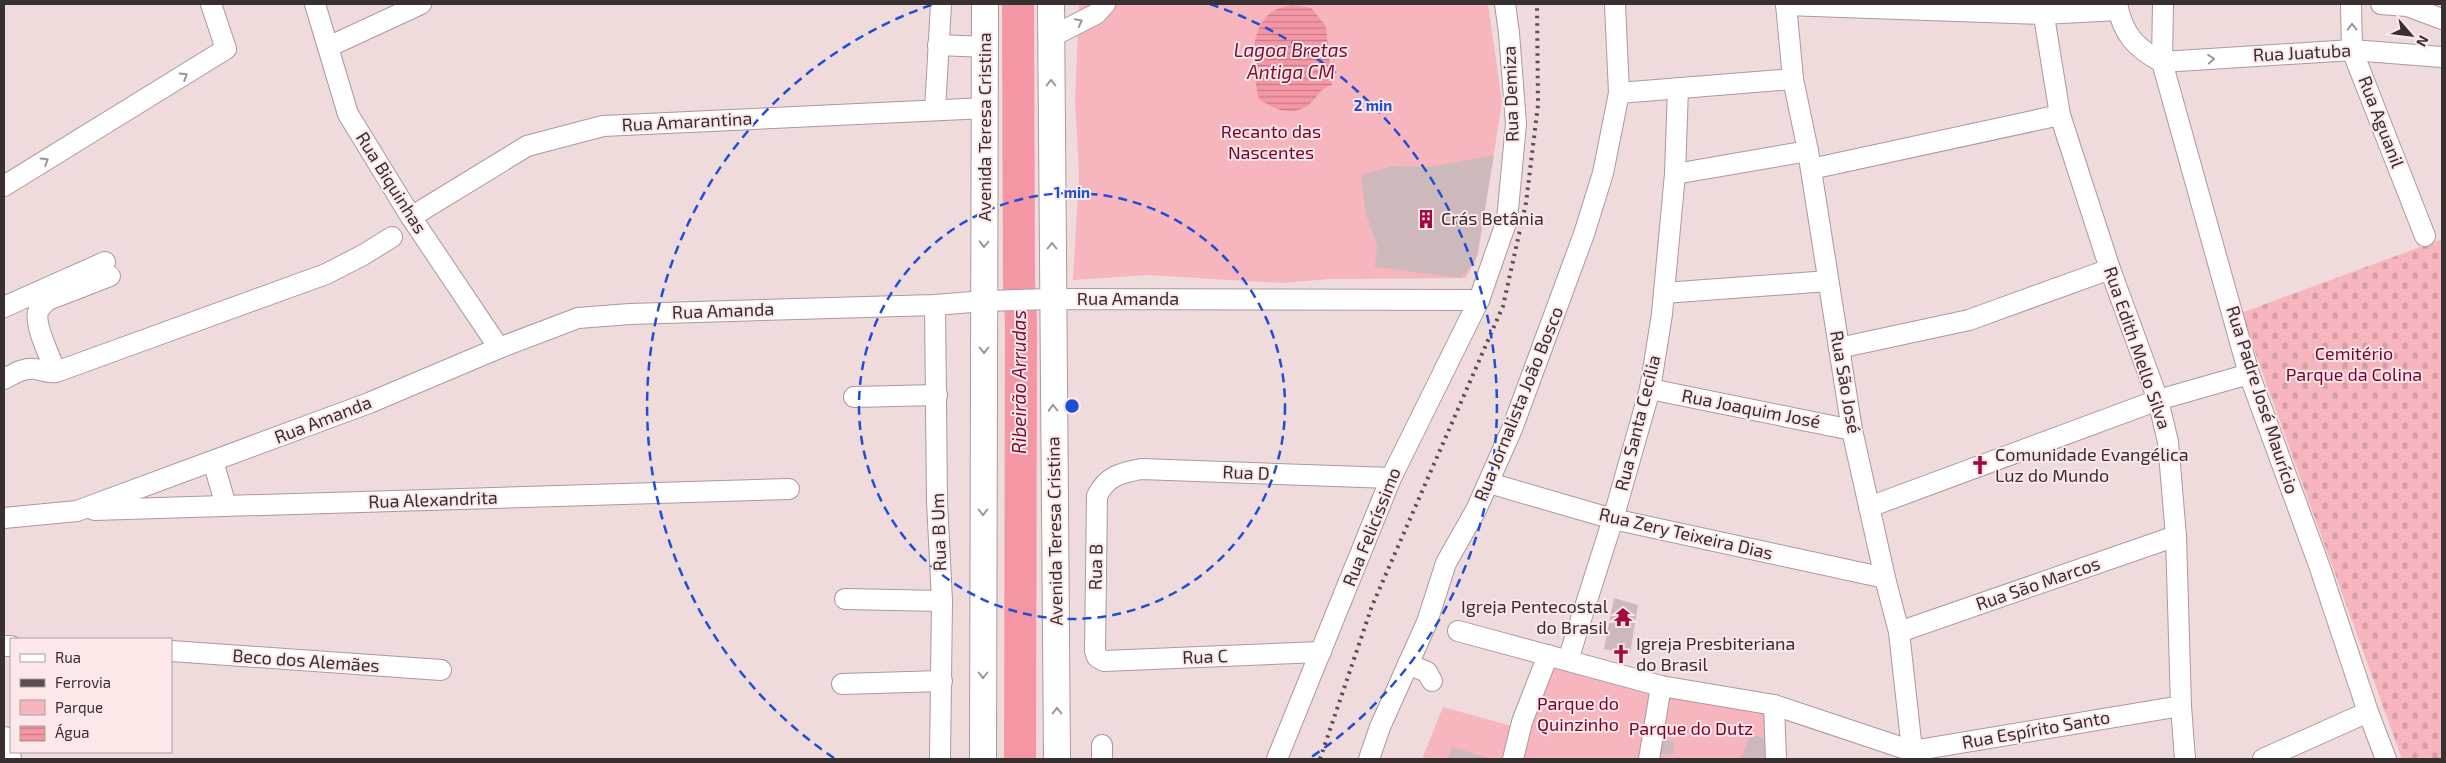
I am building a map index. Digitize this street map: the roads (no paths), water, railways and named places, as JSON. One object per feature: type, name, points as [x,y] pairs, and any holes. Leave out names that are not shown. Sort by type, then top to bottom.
[{"type":"main road","name":"Avenida Teresa Cristina","points":[[982,759],[992,301],[985,4]]},
{"type":"main road","name":"Avenida Teresa Cristina","points":[[1051,4],[1044,300],[1057,759]]},
{"type":"main road","points":[[4,740],[8,759]]},
{"type":"street","points":[[4,186],[226,49],[211,4]]},
{"type":"street","name":"Rua Biquinhas","points":[[315,4],[348,114],[411,216],[499,348]]},
{"type":"street","points":[[328,47],[421,4]]},
{"type":"street","points":[[935,110],[941,4]]},
{"type":"street","points":[[1051,37],[1096,14],[1105,4]]},
{"type":"street","name":"Rua Demiza","points":[[1479,300],[1507,220],[1516,124],[1505,4]]},
{"type":"street","name":"Rua Jornalista João Bosco","points":[[1369,759],[1380,727],[1427,622],[1446,563],[1489,483],[1512,429],[1584,234],[1603,173],[1619,93],[1615,4]]},
{"type":"street","points":[[1786,4],[2043,9],[2118,7],[2130,37],[2143,52],[2162,62]]},
{"type":"street","name":"Rua São José","points":[[1786,4],[1794,79],[1810,160],[1852,430],[1899,632],[1912,755]]},
{"type":"street","name":"Rua Padre José Maurício","points":[[2163,4],[2162,62],[2249,374],[2319,565],[2368,712],[2386,759]]},
{"type":"street","name":"Rua Aguanil","points":[[2352,4],[2352,50],[2425,236]]},
{"type":"street","points":[[2382,4],[2407,5],[2442,19]]},
{"type":"street","name":"Rua Edith Mello Silva","points":[[2043,9],[2060,115],[2110,270],[2158,400],[2168,442],[2176,536],[2181,706],[2185,759]]},
{"type":"street","points":[[938,45],[986,47]]},
{"type":"street","name":"Rua Juatuba","points":[[2162,62],[2352,50],[2442,57]]},
{"type":"street","points":[[1619,93],[1794,79]]},
{"type":"street","name":"Rua Santa Cecília","points":[[1568,660],[1613,519],[1650,389],[1664,293],[1675,174],[1678,88]]},
{"type":"street","name":"Rua Amarantina","points":[[411,216],[526,146],[603,126],[986,108]]},
{"type":"street","points":[[1675,174],[1810,160],[2060,115]]},
{"type":"street","points":[[4,379],[25,369],[37,369],[46,373],[56,372],[326,274],[363,255],[392,236]]},
{"type":"street","points":[[4,307],[107,269],[48,300],[41,306],[37,314],[40,329],[56,372]]},
{"type":"street","points":[[1839,348],[1969,320],[2110,270]]},
{"type":"street","points":[[1664,293],[1828,281]]},
{"type":"street","name":"Rua Amanda","points":[[4,518],[77,511],[369,403],[499,348],[578,318],[630,314],[935,305],[992,301],[1479,300]]},
{"type":"street","name":"Rua Felicíssimo","points":[[1277,759],[1391,478],[1479,300]]},
{"type":"street","name":"Rua B Um","points":[[935,305],[937,501],[942,601],[940,759]]},
{"type":"street","points":[[1870,507],[2158,400],[2249,374]]},
{"type":"street","name":"Rua Joaquim José","points":[[1650,389],[1852,430]]},
{"type":"street","points":[[854,397],[937,395]]},
{"type":"street","points":[[213,461],[226,506]]},
{"type":"street","name":"Rua D","points":[[1103,484],[1121,473],[1142,470],[1391,478]]},
{"type":"street","name":"Rua Zery Teixeira Dias","points":[[1489,483],[1613,519],[1885,578]]},
{"type":"street","name":"Rua B","points":[[1095,651],[1097,496],[1103,484]]},
{"type":"street","name":"Rua Alexandrita","points":[[77,511],[789,489]]},
{"type":"street","name":"Rua São Marcos","points":[[1899,632],[2176,536]]},
{"type":"street","points":[[845,599],[942,601]]},
{"type":"street","name":"Rua Espírito Santo","points":[[1458,631],[1661,686],[1774,705],[1912,755],[2181,706]]},
{"type":"street","name":"Beco dos Alemães","points":[[172,651],[441,670]]},
{"type":"street","name":"Rua C","points":[[1095,651],[1097,657],[1104,660],[1321,652]]},
{"type":"street","points":[[1513,759],[1522,722],[1548,655]]},
{"type":"street","points":[[1408,664],[1427,672],[1432,681]]},
{"type":"street","points":[[842,684],[942,681]]},
{"type":"street","points":[[1649,759],[1661,686]]},
{"type":"street","points":[[1774,705],[1776,759]]},
{"type":"street","points":[[2263,759],[2368,712]]},
{"type":"water","name":"Lagoa Bretas Antiga CM","points":[[1291,5],[1311,8],[1326,26],[1332,85],[1321,91],[1306,107],[1299,110],[1286,111],[1272,107],[1259,99],[1255,78],[1254,55],[1257,32],[1262,23],[1271,12]]},
{"type":"waterway","name":"Ribeirão Arrudas","points":[[1018,4],[1019,281],[1021,322],[1020,759]]},
{"type":"railway","points":[[1320,759],[1372,606],[1503,306],[1526,203],[1538,105],[1537,4]]},
{"type":"place","name":"Crás Betânia","points":[[1426,219]]},
{"type":"place","name":"Comunidade Evangélica Luz do Mundo","points":[[1980,465]]},
{"type":"place","name":"Igreja Pentecostal do Brasil","points":[[1623,617]]},
{"type":"place","name":"Igreja Presbiteriana do Brasil","points":[[1621,654]]},
{"type":"park label","name":"Recanto das Nascentes","points":[[1271,142]]},
{"type":"park label","name":"Cemitério Parque da Colina","points":[[2354,364]]},
{"type":"park label","name":"Parque do Quinzinho","points":[[1578,714]]},
{"type":"park label","name":"Parque do Dutz","points":[[1691,729]]}]
